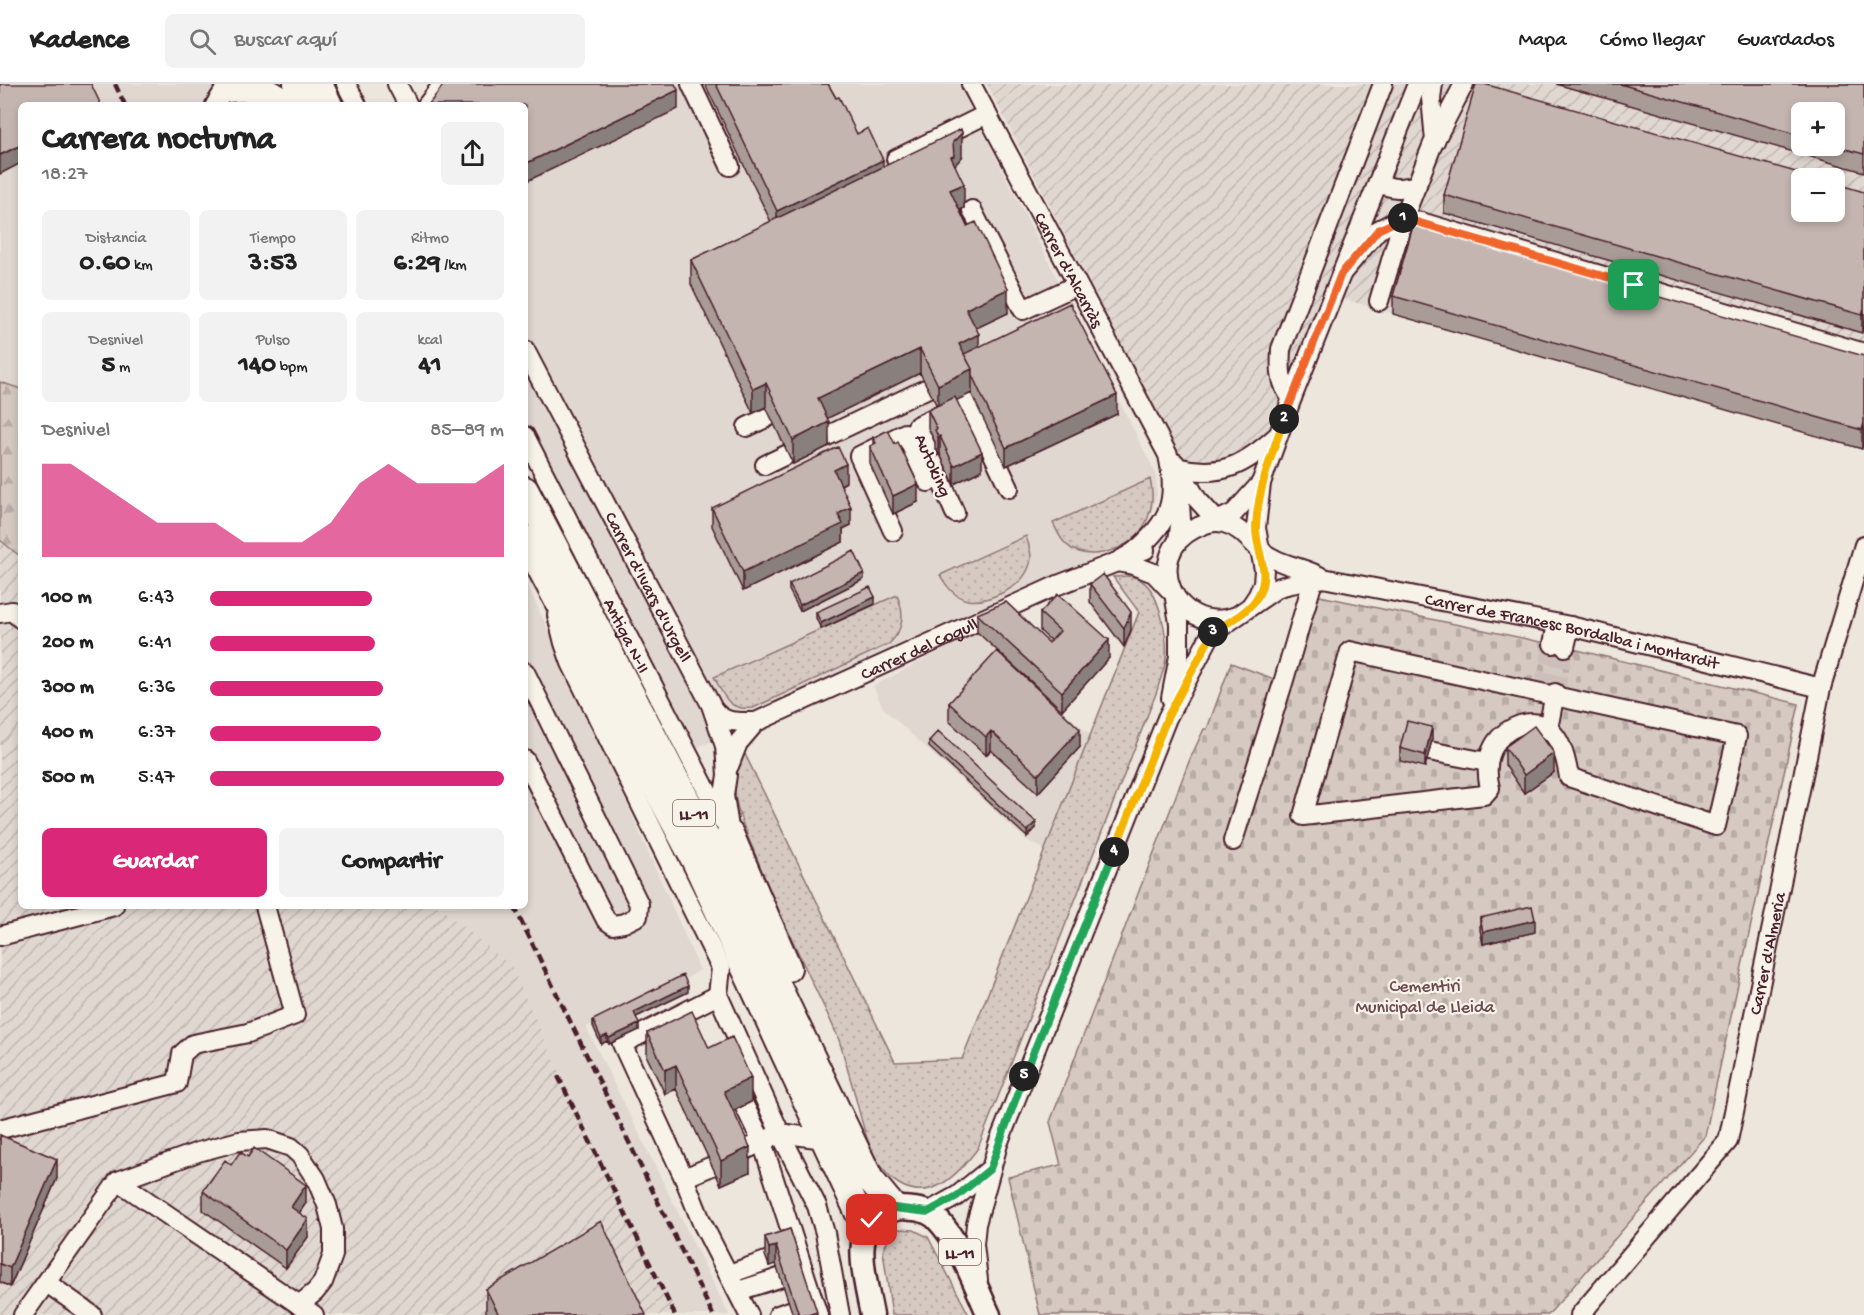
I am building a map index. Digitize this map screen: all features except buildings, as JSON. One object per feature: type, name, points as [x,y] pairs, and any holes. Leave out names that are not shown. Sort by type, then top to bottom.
[{"type":"highway","points":[[297,84],[306,102]]},
{"type":"highway","points":[[319,84],[328,102]]},
{"type":"highway","points":[[225,93],[247,88],[266,90],[283,102]]},
{"type":"highway","name":"LL-11","points":[[528,496],[712,849],[870,1179],[894,1208]]},
{"type":"highway","name":"LL-11","points":[[528,545],[696,863],[866,1230]]},
{"type":"highway","points":[[730,834],[816,1033],[853,1142]]},
{"type":"main road","points":[[872,1315],[862,1257],[866,1230],[872,1220],[894,1208],[928,1212]]},
{"type":"main road","name":"LL-11","points":[[928,1212],[944,1228],[958,1250],[985,1307]]},
{"type":"street","points":[[346,84],[355,102]]},
{"type":"street","points":[[397,84],[406,102]]},
{"type":"street","points":[[430,102],[443,84]]},
{"type":"street","points":[[691,84],[730,166]]},
{"type":"street","name":"Carrer d'Alcarràs","points":[[971,84],[1173,464],[1197,499],[1217,521]]},
{"type":"street","points":[[1116,562],[1133,565],[1154,573],[1185,609],[1209,620],[1223,620],[1243,611],[1258,595],[1263,583],[1264,570],[1256,528],[1261,483],[1292,398],[1417,84]]},
{"type":"street","points":[[1433,84],[1431,98],[1433,144]]},
{"type":"street","points":[[1378,301],[1404,217],[1433,144],[1464,84]]},
{"type":"street","points":[[1292,398],[1283,383],[1280,367],[1281,349],[1378,88]]},
{"type":"street","points":[[896,159],[987,114]]},
{"type":"street","points":[[1403,119],[1421,127],[1433,144]]},
{"type":"street","points":[[1378,182],[1388,188],[1401,189],[1417,185]]},
{"type":"street","points":[[972,210],[1023,310],[1077,285]]},
{"type":"street","points":[[1341,274],[1378,230],[1404,217],[1864,353]]},
{"type":"street","name":"Carrer d'Ivars d'Urgell","points":[[528,356],[711,705],[725,746],[727,775],[724,795],[730,834]]},
{"type":"street","points":[[825,437],[928,388]]},
{"type":"street","name":"Autoking","points":[[893,531],[859,456],[905,433],[948,510],[917,426],[968,400],[1009,489]]},
{"type":"street","points":[[747,427],[770,416]]},
{"type":"street","points":[[1173,464],[1203,472],[1238,465],[1255,456],[1279,434]]},
{"type":"street","name":"Antiga N-II","points":[[528,442],[730,834]]},
{"type":"street","points":[[765,465],[788,454]]},
{"type":"street","name":"Carrer d'Alcarràs","points":[[1173,464],[1181,498],[1178,540]]},
{"type":"street","name":"Carrer d'Alcarràs","points":[[1134,552],[1150,540],[1165,520],[1171,503],[1173,464]]},
{"type":"street","points":[[985,1307],[975,1266],[974,1244],[978,1212],[990,1169],[1026,1072],[1167,718],[1179,656],[1179,623],[1168,578],[1171,550],[1185,533],[1234,513],[1261,483]]},
{"type":"street","points":[[1217,521],[1226,523],[1249,537],[1260,549]]},
{"type":"street","name":"Carrer del Cogull","points":[[756,722],[946,642],[1069,580],[1116,562],[1134,552],[1178,540]]},
{"type":"street","name":"Carrer d'Almeria","points":[[1580,1315],[1728,1142],[1821,688],[1864,545]]},
{"type":"street","name":"Carrer de Francesc Bordalba i Montardit","points":[[1260,549],[1289,566],[1313,572],[1318,579]]},
{"type":"street","points":[[1233,842],[1318,579]]},
{"type":"street","name":"Carrer de Francesc Bordalba i Montardit","points":[[1167,718],[1211,634],[1277,588],[1288,583],[1318,579],[1563,625],[1821,688]]},
{"type":"street","points":[[552,590],[571,663],[722,968],[718,995],[780,1133],[817,1206],[825,1233],[840,1315]]},
{"type":"street","points":[[0,613],[12,611],[18,616]]},
{"type":"street","points":[[1559,646],[1563,625]]},
{"type":"street","points":[[1350,651],[1737,736],[1716,826],[1569,777],[1565,755],[1557,740],[1542,726],[1522,724],[1505,733],[1491,750],[1486,774],[1490,788],[1484,795],[1303,816],[1350,651]]},
{"type":"street","points":[[528,678],[639,904],[638,916],[624,923],[613,925],[606,920],[528,766]]},
{"type":"street","points":[[1542,726],[1549,693]]},
{"type":"street","points":[[711,705],[726,721],[756,722]]},
{"type":"street","points":[[727,775],[738,743],[756,722]]},
{"type":"street","points":[[1429,751],[1487,762]]},
{"type":"street","points":[[0,936],[103,909]]},
{"type":"street","points":[[0,1129],[177,1083],[182,1054],[193,1044],[248,1033],[295,1015],[266,909]]},
{"type":"street","points":[[718,995],[622,1044],[652,1086],[702,1223],[738,1293]]},
{"type":"street","points":[[722,1042],[728,1020]]},
{"type":"street","points":[[744,1105],[762,1142],[816,1312],[778,1315]]},
{"type":"street","points":[[741,1152],[780,1133],[824,1139]]},
{"type":"street","points":[[23,1315],[117,1181],[198,1152],[239,1141],[267,1139],[291,1147],[300,1155],[316,1179],[327,1204],[333,1229],[333,1255],[323,1282],[315,1292],[307,1310],[117,1181]]},
{"type":"street","points":[[684,1178],[712,1166]]},
{"type":"street","points":[[928,1212],[957,1196],[990,1169]]},
{"type":"street","points":[[787,1220],[817,1206]]},
{"type":"street","points":[[738,1293],[802,1266]]},
{"type":"street","points":[[738,1293],[802,1266]]},
{"type":"street","points":[[47,1283],[92,1315]]},
{"type":"shaded area","points":[[0,84],[294,84],[303,102],[18,102],[18,388],[0,382]]},
{"type":"shaded area","points":[[443,84],[959,84],[1156,474],[1157,496],[1147,525],[1130,542],[1075,566],[950,636],[687,752],[528,444],[528,102],[513,102]]},
{"type":"shaded area","points":[[987,84],[1864,84],[1864,449],[1333,296],[1265,438],[1219,463],[1181,459]]},
{"type":"shaded area","points":[[0,540],[18,555],[18,909],[442,909],[511,966],[678,1315],[0,1315]]},
{"type":"shaded area","points":[[528,586],[588,715],[700,970],[683,981],[586,1027],[729,1315],[678,1315],[511,967],[442,909],[528,909]]},
{"type":"shaded area","points":[[977,632],[1090,735],[1045,850],[1025,839],[883,708],[873,686]],"holes":[[[950,721],[1080,747],[1038,793],[991,750],[986,755]]]},
{"type":"green space","points":[[0,382],[18,388],[18,555],[0,540]]},
{"type":"green space","points":[[1150,479],[1152,502],[1148,518],[1139,532],[1123,545],[1102,553],[1082,553],[1069,547],[1061,538],[1053,523]]},
{"type":"green space","points":[[1026,536],[1031,555],[1028,570],[1017,584],[1002,593],[983,600],[966,600],[952,592],[940,575]]},
{"type":"green space","points":[[1129,576],[1140,580],[1148,587],[1154,595],[1162,617],[1166,640],[1166,659],[1157,691],[978,1148],[963,1167],[944,1182],[934,1188],[911,1189],[899,1184],[880,1166],[868,1141],[839,1040],[777,907],[741,819],[735,791],[739,765],[744,752],[895,1062],[962,1059],[1139,612],[1113,577]]},
{"type":"green space","points":[[897,595],[902,621],[898,633],[889,644],[753,708],[732,705],[724,696],[714,677]]},
{"type":"green space","name":"Cementiri Municipal de Lleida","points":[[1315,595],[1565,647],[1799,704],[1705,1136],[1548,1315],[1040,1315],[1008,1177],[1061,1165],[1050,1122],[1190,759],[1204,729],[1207,729],[1231,663],[1290,685]]},
{"type":"green space","points":[[899,1229],[914,1230],[928,1237],[969,1315],[892,1315],[883,1251],[889,1237]]},
{"type":"tunnel","points":[[1543,690],[1553,644]]},
{"type":"tunnel","points":[[1555,693],[1565,647]]},
{"type":"railway","points":[[115,84],[124,102]]},
{"type":"railway","points":[[515,909],[713,1315]]},
{"type":"railway","points":[[558,1076],[675,1315]]},
{"type":"route","points":[[872,1220],[894,1208],[928,1212],[957,1196],[990,1169],[1026,1072],[1167,718],[1211,634],[1251,606],[1263,583],[1263,560],[1256,528],[1261,483],[1341,274],[1378,230],[1404,217],[1634,285]]}]
